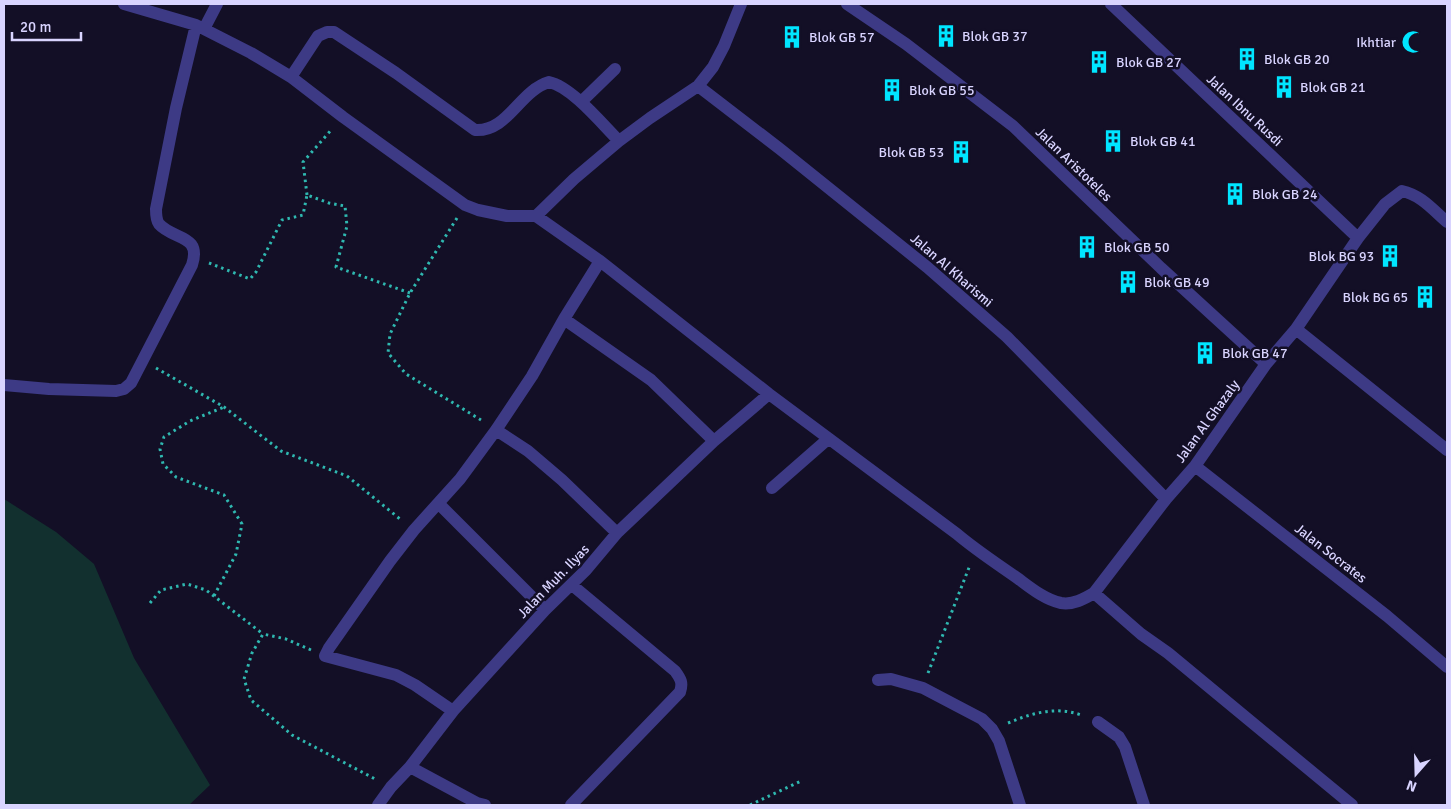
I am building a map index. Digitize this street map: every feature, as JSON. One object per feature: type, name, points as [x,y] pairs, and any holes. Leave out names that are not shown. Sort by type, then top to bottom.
[{"type":"street","points":[[124,4],[200,27],[251,53],[291,77],[465,205],[478,210],[507,216],[536,216],[600,261],[768,394],[976,550],[1052,600],[1062,603],[1075,603],[1094,594],[1352,805]]},
{"type":"street","points":[[4,385],[49,389],[116,391],[124,389],[132,383],[192,265],[194,248],[190,243],[159,224],[156,209],[176,108],[200,27],[217,4]]},
{"type":"street","points":[[536,216],[574,179],[619,141],[698,86],[717,60],[741,4]]},
{"type":"street","name":"Jalan Aristoteles","points":[[847,4],[906,44],[1013,126],[1161,268],[1266,364]]},
{"type":"street","name":"Jalan Ibnu Rusdi","points":[[1111,4],[1358,238]]},
{"type":"street","points":[[291,77],[318,36],[327,32],[334,32],[396,73],[475,130],[484,130],[496,126],[537,87],[548,82],[556,83],[581,102],[619,141]]},
{"type":"street","points":[[581,102],[615,69]]},
{"type":"street","name":"Jalan Al Kharismi","points":[[698,86],[927,267],[1007,337],[1166,499]]},
{"type":"street","name":"Jalan Al Ghazaly","points":[[1094,594],[1166,499],[1195,466],[1266,364],[1296,329],[1358,238],[1385,204],[1402,191],[1418,197],[1447,222]]},
{"type":"street","points":[[453,711],[396,675],[325,656],[390,561],[414,530],[460,479],[496,430],[532,376],[600,261]]},
{"type":"street","points":[[564,319],[651,380],[714,441]]},
{"type":"street","points":[[1296,329],[1447,450]]},
{"type":"street","name":"Jalan Muh. Ilyas","points":[[378,805],[390,787],[410,767],[453,711],[545,610],[572,585],[617,533],[714,441],[768,394]]},
{"type":"street","points":[[496,430],[528,451],[562,480],[617,533]]},
{"type":"street","points":[[772,488],[828,439]]},
{"type":"street","name":"Jalan Socrates","points":[[1195,466],[1387,616],[1447,667]]},
{"type":"street","points":[[438,504],[545,610]]},
{"type":"street","points":[[571,805],[680,692],[682,686],[681,679],[675,670],[572,585]]},
{"type":"street","points":[[878,680],[890,679],[923,688],[982,719],[992,729],[999,741],[1020,805]]},
{"type":"street","points":[[1098,722],[1119,738],[1125,747],[1144,805]]},
{"type":"street","points":[[410,767],[477,803],[485,805]]},
{"type":"path","points":[[194,256],[250,279],[256,272],[282,220],[303,215],[307,195],[303,162],[343,117]]},
{"type":"path","points":[[307,195],[329,204],[345,206],[346,226],[336,267],[410,294]]},
{"type":"path","points":[[465,205],[410,294],[390,334],[388,353],[406,374],[496,430]]},
{"type":"path","points":[[143,361],[224,407],[281,451],[347,476],[414,530]]},
{"type":"path","points":[[214,596],[236,554],[242,524],[224,495],[176,477],[162,464],[160,449],[164,437],[190,421],[224,407]]},
{"type":"path","points":[[923,688],[976,550]]},
{"type":"path","points":[[150,603],[162,590],[187,584],[206,590],[264,634],[286,640],[325,656]]},
{"type":"path","points":[[264,634],[252,652],[244,679],[251,700],[292,735],[390,787]]},
{"type":"path","points":[[992,729],[1027,715],[1048,710],[1077,714],[1098,722]]},
{"type":"path","points":[[750,805],[801,780]]},
{"type":"green space","points":[[4,499],[56,532],[94,564],[134,658],[210,785],[189,805],[4,805]]},
{"type":"place","name":"Blok GB 37","points":[[946,36]]},
{"type":"place","name":"Blok GB 57","points":[[792,37]]},
{"type":"place","name":"Ikhtiar","points":[[1413,42]]},
{"type":"place","name":"Blok GB 20","points":[[1247,59]]},
{"type":"place","name":"Blok GB 27","points":[[1099,62]]},
{"type":"place","name":"Blok GB 21","points":[[1284,87]]},
{"type":"place","name":"Blok GB 55","points":[[892,90]]},
{"type":"place","name":"Blok GB 41","points":[[1113,141]]},
{"type":"place","name":"Blok GB 53","points":[[961,152]]},
{"type":"place","name":"Blok GB 24","points":[[1235,194]]},
{"type":"place","name":"Blok GB 50","points":[[1087,247]]},
{"type":"place","name":"Blok BG 93","points":[[1390,256]]},
{"type":"place","name":"Blok GB 49","points":[[1128,282]]},
{"type":"place","name":"Blok BG 65","points":[[1425,297]]},
{"type":"place","name":"Blok GB 47","points":[[1205,353]]}]
